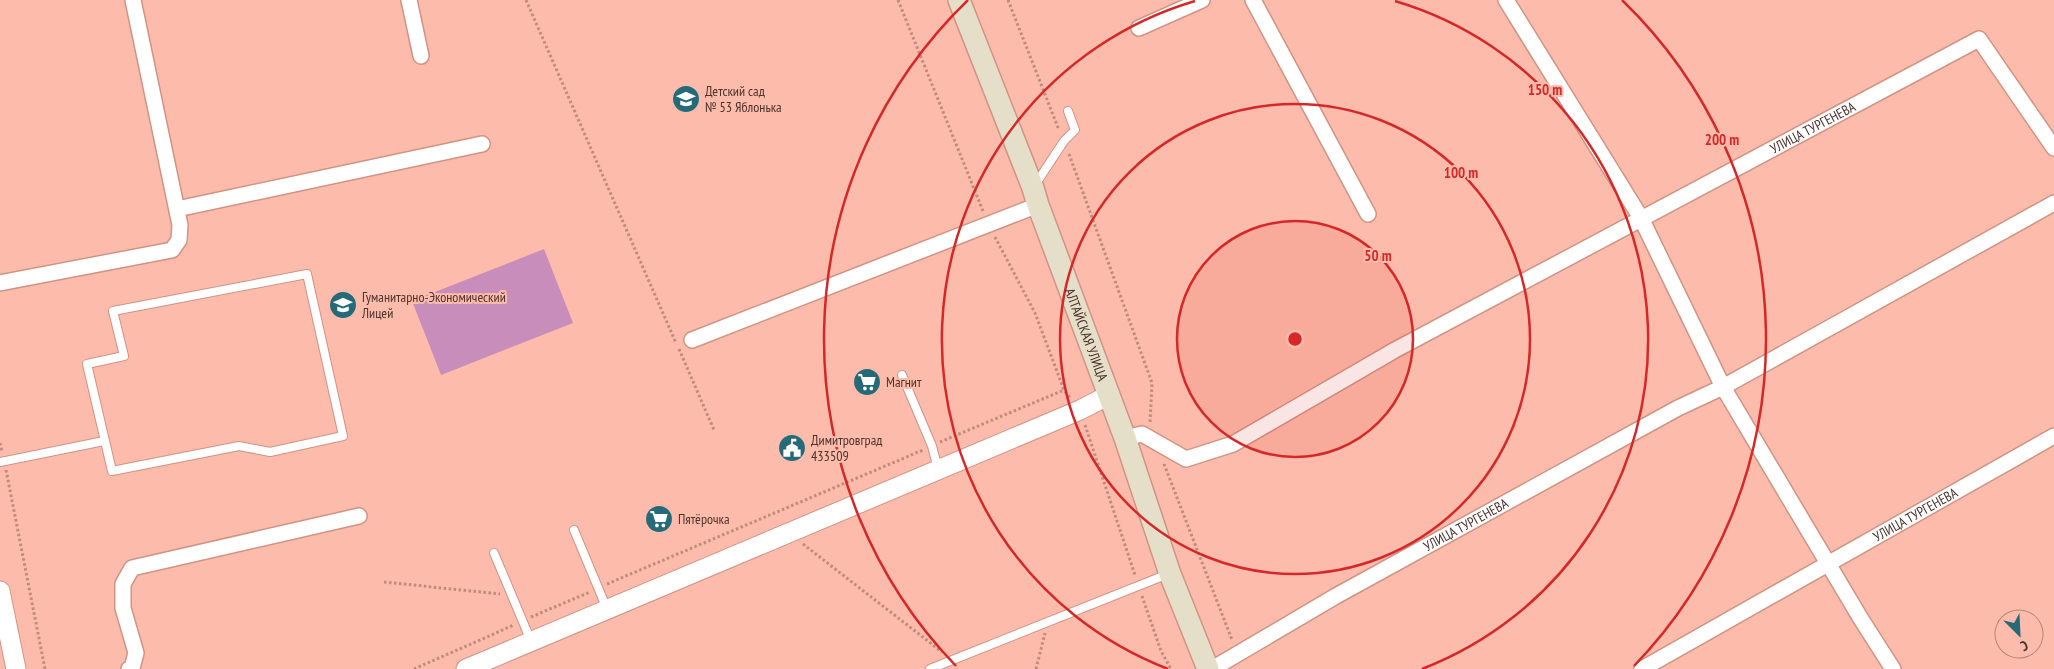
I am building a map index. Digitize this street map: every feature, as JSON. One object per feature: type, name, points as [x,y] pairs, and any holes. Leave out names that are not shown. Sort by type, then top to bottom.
[{"type":"main road","name":"АЛТАЙСКАЯ УЛИЦА","points":[[959,0],[1036,197],[1126,438],[1170,574],[1208,669]]},
{"type":"street","points":[[0,283],[172,250],[179,240],[180,225],[133,0]]},
{"type":"street","points":[[409,0],[420,56]]},
{"type":"street","points":[[1139,28],[1202,0]]},
{"type":"street","points":[[1253,0],[1368,214]]},
{"type":"street","points":[[1506,0],[1642,218],[1723,387],[1894,669]]},
{"type":"street","name":"УЛИЦА ТУРГЕНЕВА","points":[[1642,218],[1978,39],[2054,148]]},
{"type":"street","points":[[177,210],[482,144]]},
{"type":"street","points":[[692,340],[988,225],[1036,197]]},
{"type":"street","name":"УЛИЦА ТУРГЕНЕВА","points":[[1212,669],[1389,567],[1678,408],[1723,387],[2054,202]]},
{"type":"street","points":[[1126,438],[1142,434],[1186,459],[1233,444],[1395,350],[1642,218]]},
{"type":"street","points":[[466,669],[1080,410],[1109,395]]},
{"type":"street","name":"УЛИЦА ТУРГЕНЕВА","points":[[1642,669],[2054,436]]},
{"type":"street","points":[[129,669],[132,668],[136,653],[123,608],[123,592],[124,584],[132,568],[359,516]]},
{"type":"street","points":[[0,591],[16,669]]},
{"type":"lane","points":[[1036,197],[1064,140],[1075,130],[1068,111]]},
{"type":"lane","points":[[307,274],[343,436],[270,452],[239,446],[112,471],[104,441],[87,364],[124,356],[113,310],[307,274]]},
{"type":"lane","points":[[902,375],[932,446],[938,469]]},
{"type":"lane","points":[[2,462],[104,441]]},
{"type":"lane","points":[[574,530],[607,610]]},
{"type":"lane","points":[[494,553],[532,642]]},
{"type":"lane","points":[[930,669],[1170,574]]},
{"type":"path","points":[[526,0],[714,430]]},
{"type":"path","points":[[898,0],[988,225],[1036,313],[1064,390],[1080,410],[1161,651],[1171,669]]},
{"type":"path","points":[[1008,0],[1064,140],[1152,383],[1149,421],[1238,654]]},
{"type":"path","points":[[414,669],[598,588],[1064,390]]},
{"type":"path","points":[[0,443],[2,462],[45,669]]},
{"type":"path","points":[[789,533],[951,660]]},
{"type":"path","points":[[384,582],[512,595]]},
{"type":"path","points":[[1036,669],[1049,622]]},
{"type":"shaded area","points":[[544,249],[573,323],[441,375],[412,301]]},
{"type":"place","name":"Детский сад № 53 Яблонька","points":[[686,99]]},
{"type":"place","name":"Гуманитарно-Экономический Лицей","points":[[343,305]]},
{"type":"place","name":"Магнит","points":[[867,382]]},
{"type":"place","name":"Димитровград 433509","points":[[792,448]]},
{"type":"place","name":"Пятёрочка","points":[[659,519]]}]
